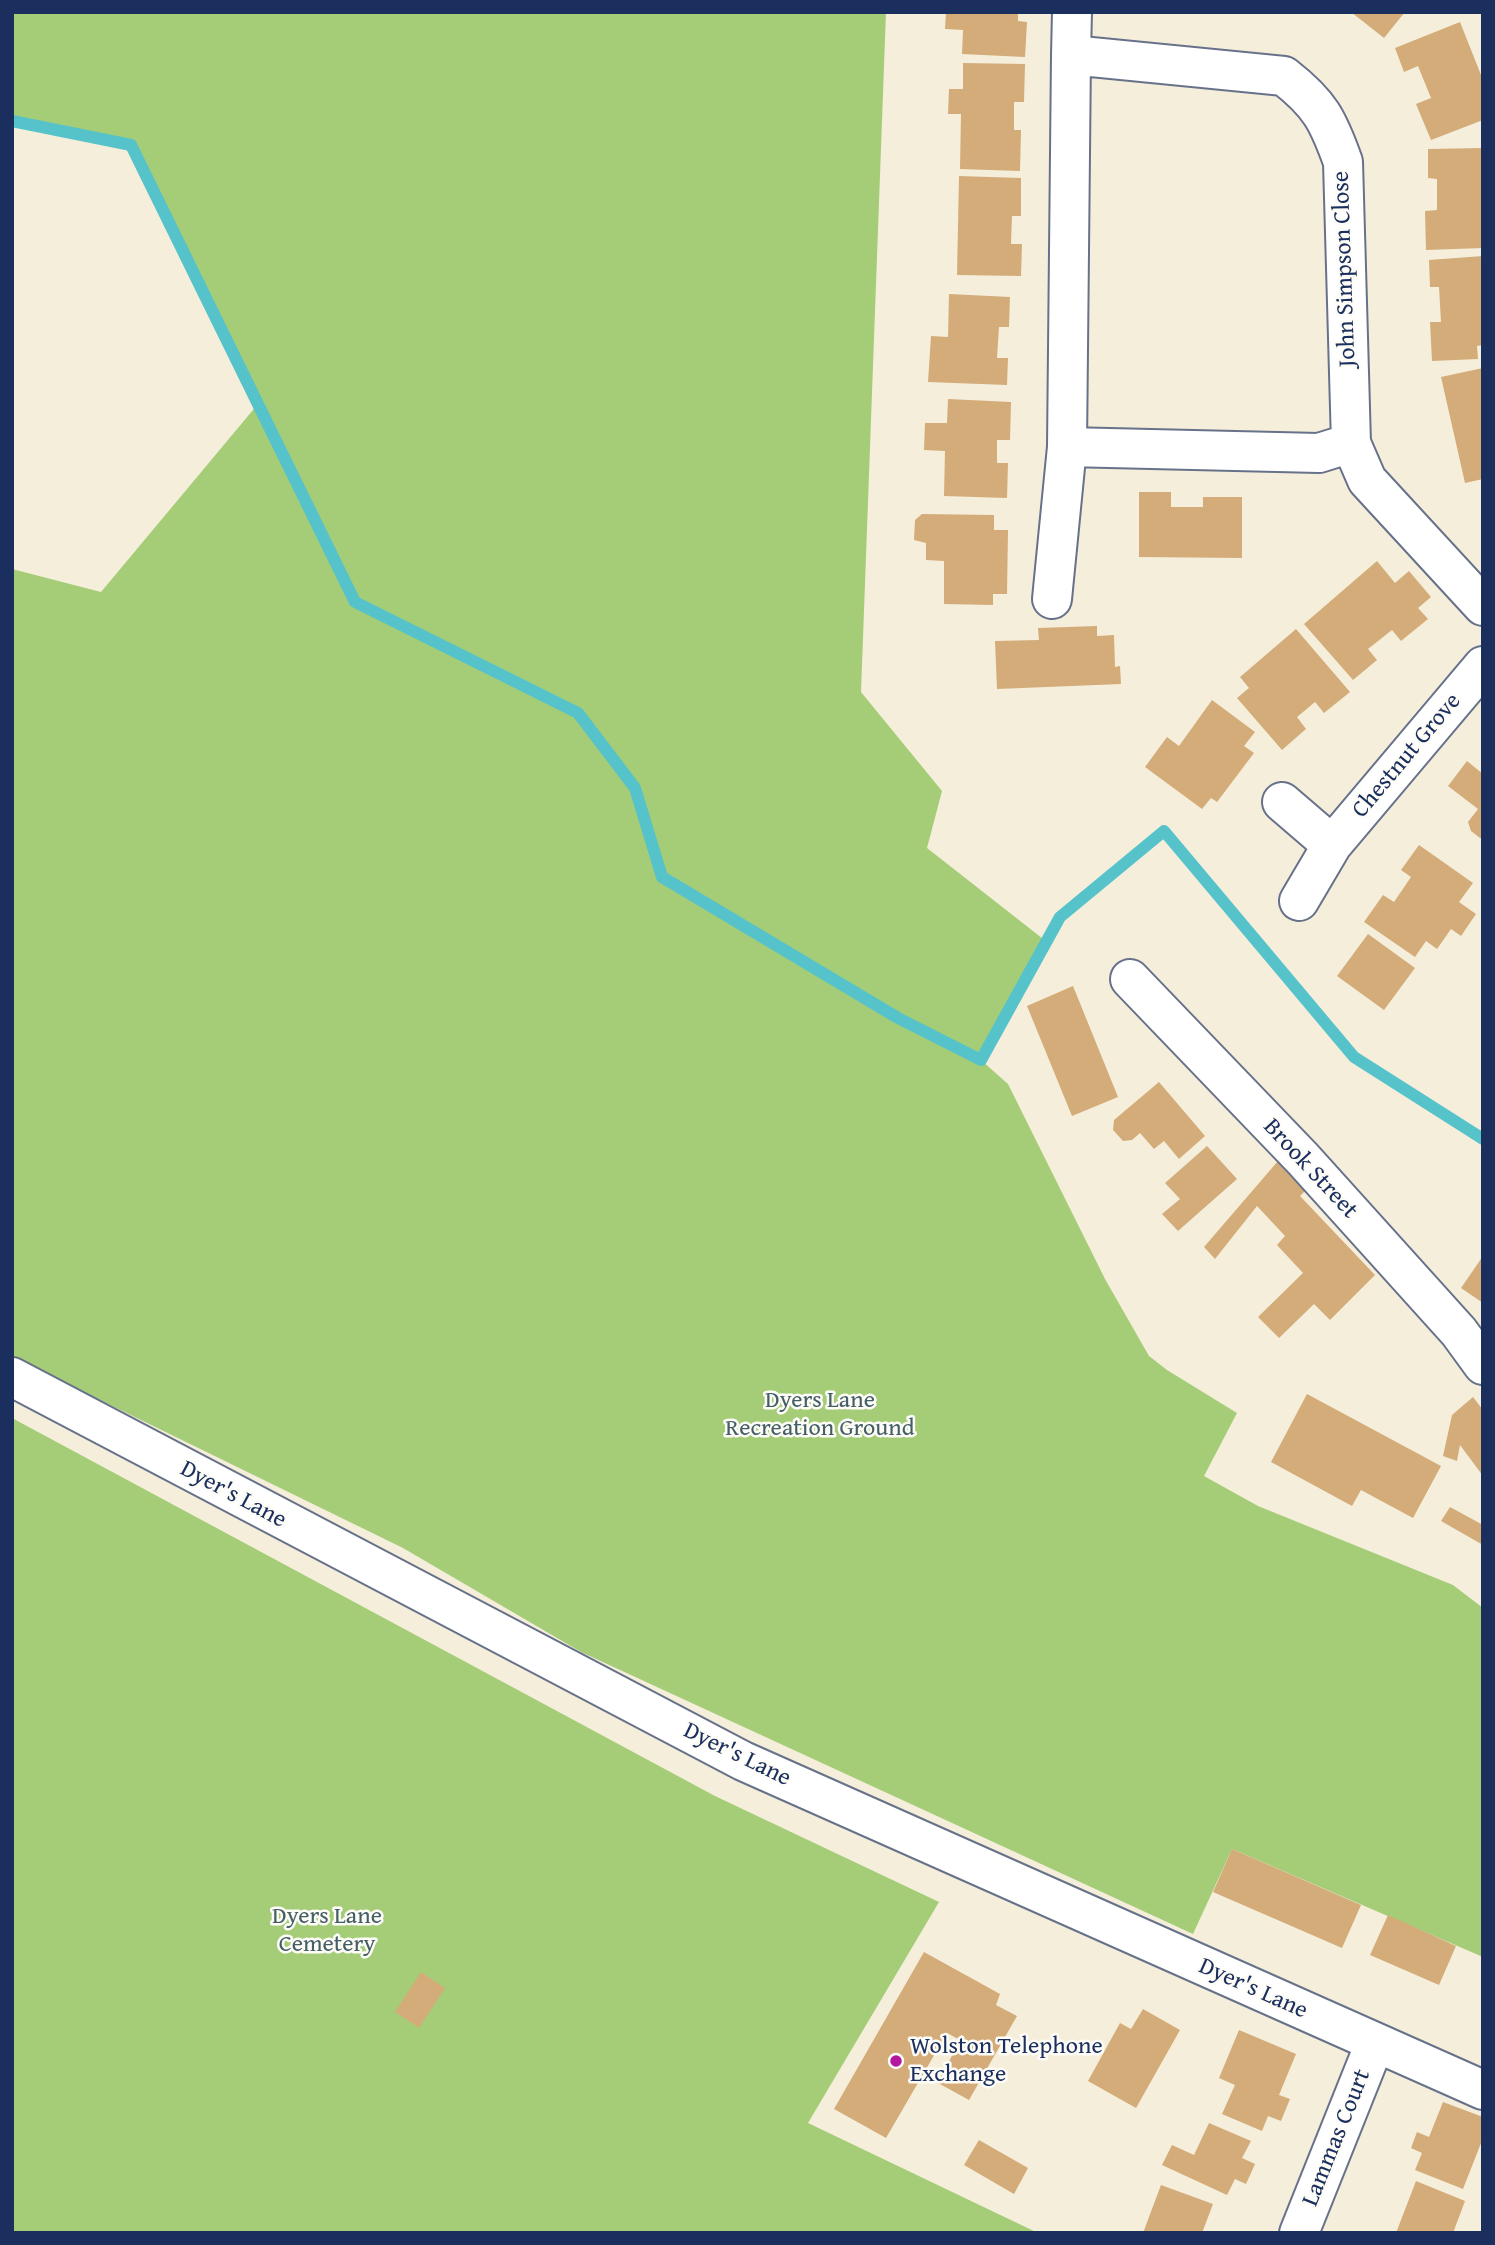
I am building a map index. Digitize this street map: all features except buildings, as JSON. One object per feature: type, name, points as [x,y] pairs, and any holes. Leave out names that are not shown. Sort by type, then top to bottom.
[{"type":"street","points":[[1052,599],[1067,447],[1072,12]]},
{"type":"street","name":"John Simpson Close","points":[[1071,55],[1284,76],[1308,95],[1330,125],[1343,162],[1351,443],[1367,480],[1483,606]]},
{"type":"street","points":[[1067,447],[1319,453],[1351,443]]},
{"type":"street","name":"Chestnut Grove","points":[[1299,901],[1332,845],[1483,666]]},
{"type":"street","points":[[1282,802],[1332,845]]},
{"type":"street","name":"Brook Street","points":[[1130,979],[1303,1159],[1459,1332],[1483,1365]]},
{"type":"street","name":"Dyer's Lane","points":[[12,1377],[743,1761],[1483,2090]]},
{"type":"street","name":"Lammas Court","points":[[1299,2233],[1375,2043]]},
{"type":"green space","name":"Dyers Lane Recreation Ground","points":[[12,12],[886,12],[861,692],[942,791],[927,848],[1047,942],[981,1060],[1008,1084],[1105,1279],[1149,1356],[1237,1413],[1204,1476],[1258,1506],[1453,1585],[1483,1608],[1483,1957],[1232,1849],[1193,1934],[581,1652],[403,1548],[12,1357],[12,569],[101,592],[258,404],[131,145],[12,121]]},
{"type":"green space","name":"Dyers Lane Cemetery","points":[[12,1418],[715,1796],[939,1902],[808,2123],[1038,2233],[12,2233]]},
{"type":"waterway","points":[[12,121],[131,145],[355,602],[578,713],[635,788],[662,877],[898,1018],[981,1060],[1060,917],[1164,831],[1354,1057],[1483,1139]]},
{"type":"place","name":"Wolston Telephone Exchange","points":[[896,2061]]}]
